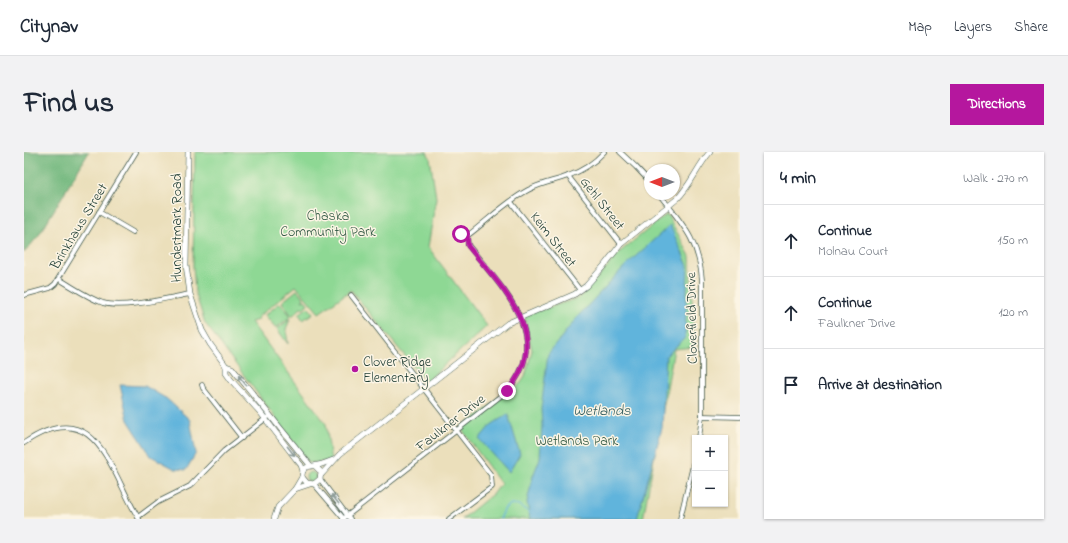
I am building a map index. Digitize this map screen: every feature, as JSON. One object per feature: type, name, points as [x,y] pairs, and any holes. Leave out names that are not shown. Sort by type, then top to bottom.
[{"type":"street","name":"Brinkhaus Street","points":[[24,295],[50,288],[59,278],[136,152]]},
{"type":"street","name":"Hundertmark Road","points":[[188,152],[186,266],[190,294],[202,330],[226,366]]},
{"type":"street","points":[[461,234],[467,236],[519,195],[535,187],[568,176],[591,164],[604,152]]},
{"type":"street","points":[[620,152],[644,176]]},
{"type":"street","points":[[295,489],[312,484],[321,477],[340,454],[508,323],[575,294],[586,286],[604,267],[621,244],[669,207],[685,192],[699,167],[710,152]]},
{"type":"street","name":"Gehl Street","points":[[568,176],[621,244]]},
{"type":"street","name":"Cloverfield Drive","points":[[664,200],[690,235],[701,265],[702,416],[699,435]]},
{"type":"street","name":"Keim Street","points":[[511,202],[580,290]]},
{"type":"street","points":[[99,212],[133,232]]},
{"type":"street","name":"Faulkner Drive","points":[[346,518],[507,391],[520,375],[526,357],[526,347],[524,329],[520,317],[510,299],[468,246],[467,236]]},
{"type":"street","points":[[59,278],[96,300],[111,304],[130,304],[190,294]]},
{"type":"street","points":[[351,295],[425,389],[456,432],[491,475],[492,487],[449,519]]},
{"type":"street","points":[[346,518],[312,484],[305,482],[301,465],[296,459],[267,417],[232,368],[226,366],[226,373],[231,380],[267,417],[312,466],[320,470],[321,477],[346,518]]},
{"type":"street","points":[[202,385],[242,438]]},
{"type":"street","points":[[702,416],[740,417]]},
{"type":"street","points":[[24,443],[37,434],[57,428],[67,427],[87,433],[98,443],[108,457],[139,518],[158,502],[190,486],[224,451],[267,417]]},
{"type":"street","points":[[274,519],[278,508],[295,489],[305,467],[334,460]]},
{"type":"street","points":[[680,519],[692,469]]},
{"type":"green space","points":[[24,152],[89,152],[39,235],[24,253]]},
{"type":"green space","name":"Chaska Community Park","points":[[195,152],[427,152],[430,158],[436,198],[428,247],[487,326],[426,382],[351,290],[319,313],[296,286],[259,316],[258,320],[251,322],[326,424],[331,461],[309,463],[205,323],[195,292],[193,266]]},
{"type":"green space","name":"Wetlands","points":[[667,214],[690,256],[694,347],[674,349],[643,519],[462,519],[495,492],[501,484],[461,428],[520,384],[525,377],[532,350],[524,315],[579,298],[621,251]]},
{"type":"green space","points":[[297,290],[304,298],[302,301],[305,300],[308,304],[303,308],[300,307],[301,308],[292,316],[282,302]]},
{"type":"green space","points":[[280,303],[291,316],[276,328],[265,315]]},
{"type":"green space","points":[[308,307],[313,313],[303,320],[299,314]]},
{"type":"green space","points":[[290,319],[286,329],[288,344],[277,329]]},
{"type":"green space","points":[[309,472],[313,472],[315,473],[315,481],[309,482],[306,479],[306,475]]},
{"type":"water","name":"Wetlands","points":[[670,225],[688,266],[685,338],[666,356],[662,428],[637,519],[530,519],[527,502],[533,476],[540,458],[542,425],[541,409],[548,354],[579,315],[624,267]]},
{"type":"water","points":[[120,385],[145,386],[167,399],[190,420],[196,453],[186,470],[175,469],[151,456],[128,420]]},
{"type":"water","points":[[508,414],[520,454],[509,472],[479,439],[491,425]]},
{"type":"waterway","points":[[500,519],[505,508],[511,504],[519,505],[530,513]]},
{"type":"place","name":"Clover Ridge Elementary","points":[[355,369]]},
{"type":"route","points":[[461,234],[467,236],[468,246],[510,299],[522,323],[526,338],[526,357],[520,375],[507,391]]},
{"type":"park label","name":"Wetlands Park","points":[[577,440]]}]
